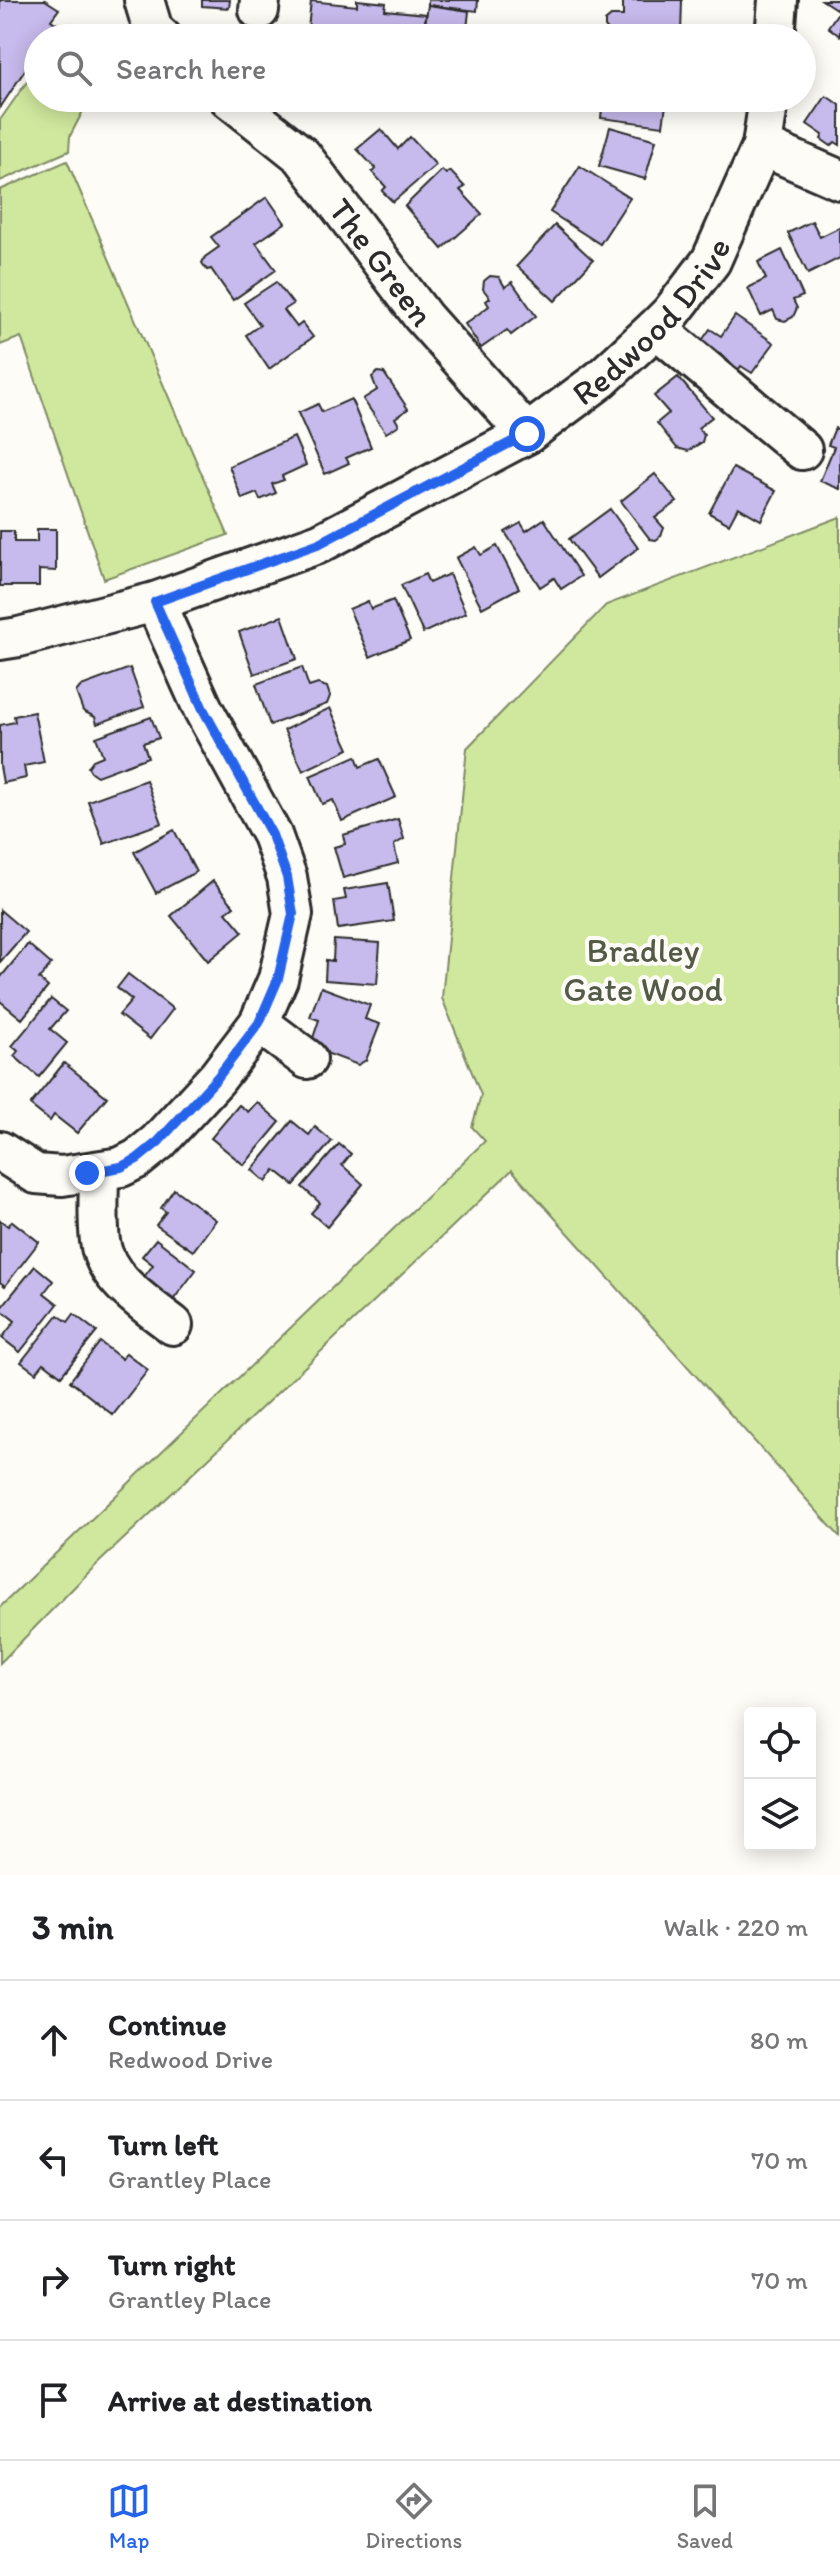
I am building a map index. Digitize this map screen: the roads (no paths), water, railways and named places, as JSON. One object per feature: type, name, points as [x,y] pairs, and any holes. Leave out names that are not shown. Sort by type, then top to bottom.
[{"type":"street","points":[[144,0],[151,24]]},
{"type":"street","points":[[776,24],[778,0]]},
{"type":"street","name":"The Green","points":[[247,112],[302,156],[423,317],[527,434]]},
{"type":"street","name":"Redwood Drive","points":[[0,640],[155,602],[320,543],[527,434],[601,379],[656,328],[711,261],[762,146],[767,112]]},
{"type":"street","points":[[762,146],[840,180]]},
{"type":"street","points":[[656,328],[802,450]]},
{"type":"street","points":[[0,1151],[36,1174],[62,1176],[121,1167],[137,1159],[158,1142],[217,1078],[259,1023],[278,979],[293,914],[287,877],[272,835],[203,709],[155,602]]},
{"type":"street","points":[[259,1023],[307,1059]]},
{"type":"street","points":[[99,1171],[100,1243],[107,1263],[130,1290],[173,1325]]},
{"type":"park label","name":"Bradley Gate Wood","points":[[643,970]]}]
